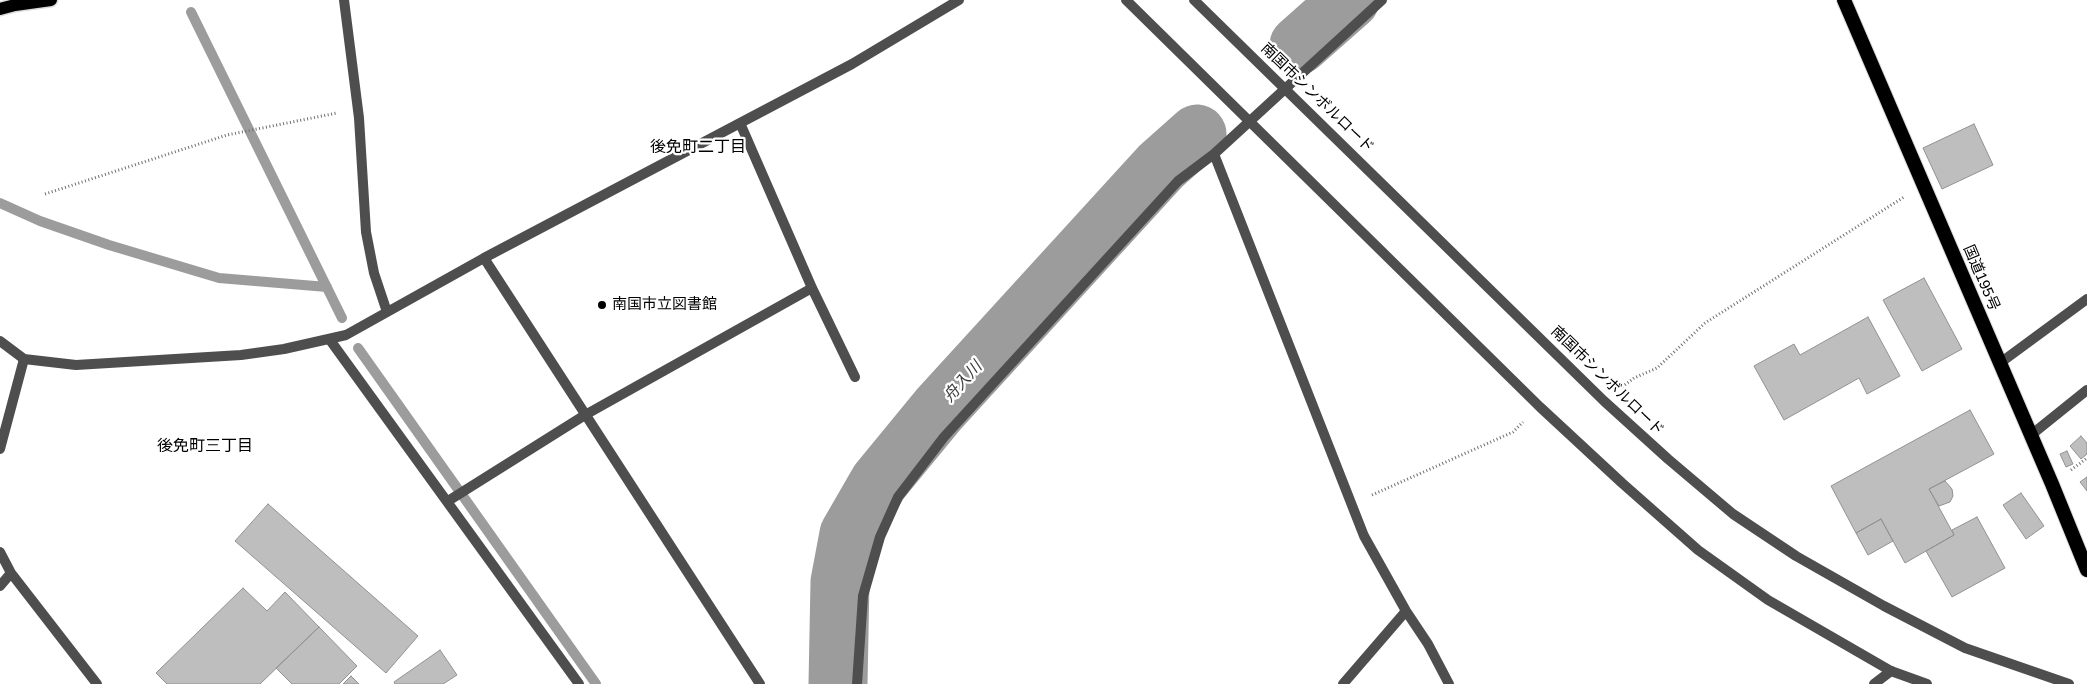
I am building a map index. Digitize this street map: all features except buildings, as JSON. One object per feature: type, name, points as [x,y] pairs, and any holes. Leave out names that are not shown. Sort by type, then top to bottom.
[{"type":"highway","name":"国道195号","points":[[1844,0],[2087,570]]},
{"type":"main road","points":[[0,9],[51,0]]},
{"type":"street","points":[[344,0],[357,109],[366,232],[374,273],[387,312]]},
{"type":"street","points":[[0,341],[24,359],[76,365],[241,355],[284,349],[346,335],[484,258],[852,64],[959,0]]},
{"type":"street","points":[[1126,0],[1540,407],[1622,484],[1698,550],[1768,600],[1891,671],[1927,684]]},
{"type":"street","name":"南国市シンボルロード","points":[[1194,0],[1604,401],[1733,514],[1796,556],[1884,606],[1965,648],[2069,684]]},
{"type":"street","points":[[857,684],[863,596],[880,537],[898,497],[944,437],[1178,181],[1214,154],[1382,0]]},
{"type":"street","points":[[740,123],[812,288],[855,377]]},
{"type":"street","points":[[1214,154],[1364,536],[1406,611],[1428,644],[1449,684]]},
{"type":"street","points":[[484,258],[760,684]]},
{"type":"street","points":[[448,502],[585,415],[812,288]]},
{"type":"street","points":[[2000,363],[2087,299]]},
{"type":"street","points":[[330,340],[579,684]]},
{"type":"street","points":[[0,450],[24,359]]},
{"type":"street","points":[[2031,435],[2087,390]]},
{"type":"street","points":[[0,552],[11,573],[97,684]]},
{"type":"street","points":[[0,586],[11,573]]},
{"type":"street","points":[[1344,684],[1406,611]]},
{"type":"street","points":[[1874,684],[1891,671]]},
{"type":"path","points":[[45,194],[228,135],[357,109]]},
{"type":"path","points":[[1604,401],[1634,378],[1657,368],[1705,323],[1923,184]]},
{"type":"path","points":[[1352,504],[1513,432],[1540,407]]},
{"type":"waterway","name":"舟入川","points":[[1299,45],[1350,0]]},
{"type":"waterway","points":[[191,12],[342,318]]},
{"type":"waterway","name":"舟入川","points":[[838,684],[840,582],[849,534],[879,482],[939,409],[1161,166],[1197,134]]},
{"type":"waterway","points":[[0,203],[40,221],[109,245],[219,278],[327,287]]},
{"type":"waterway","points":[[358,348],[596,684]]},
{"type":"place","name":"南国市立図書館","points":[[602,305]]},
{"type":"district","name":"後免町二丁目","points":[[698,148]]},
{"type":"district","name":"後免町三丁目","points":[[205,447]]}]
